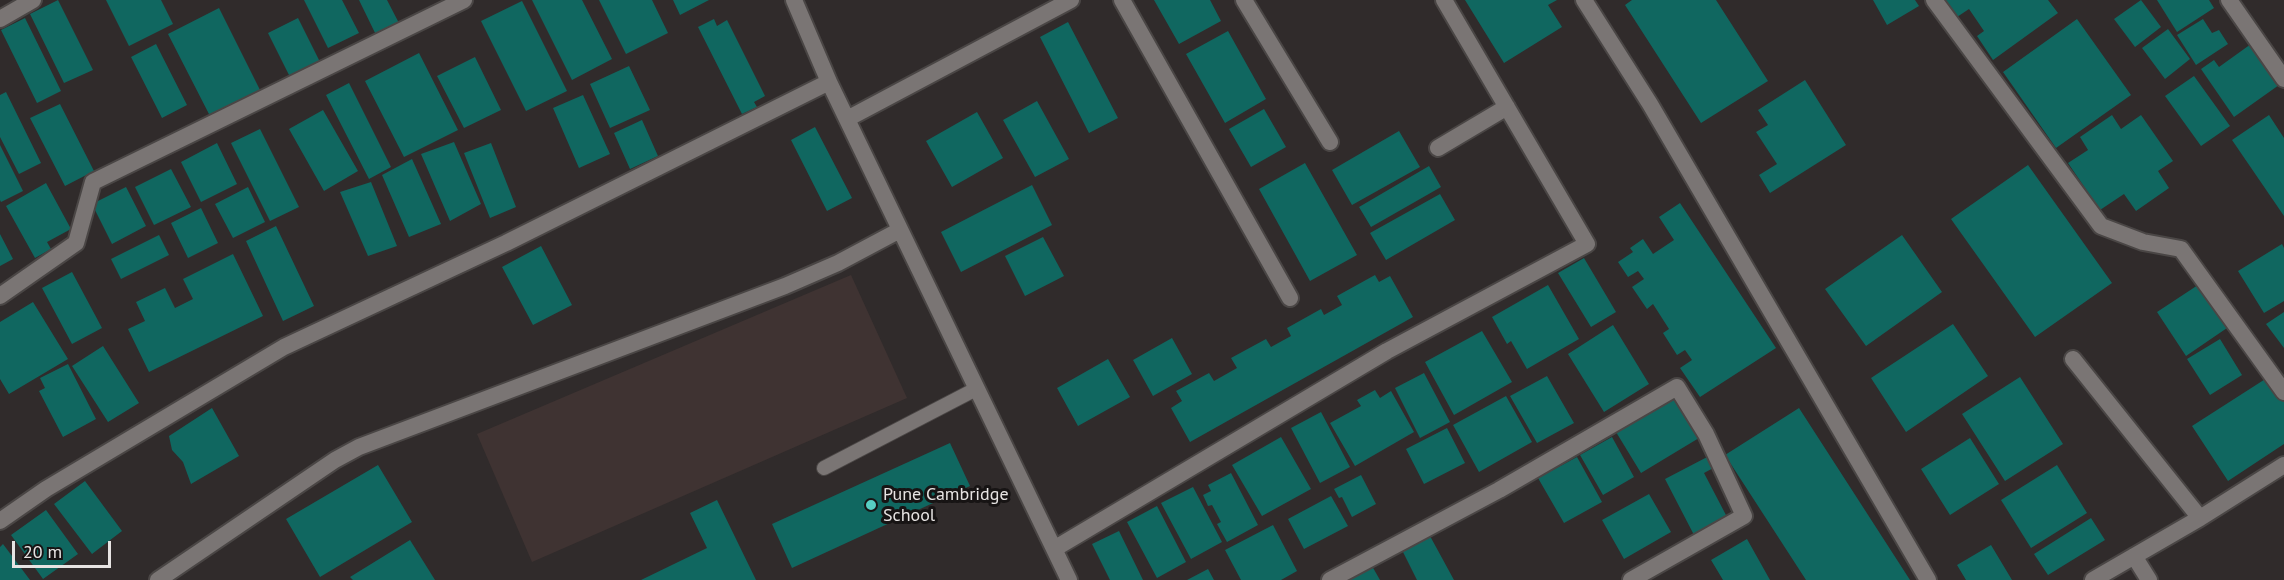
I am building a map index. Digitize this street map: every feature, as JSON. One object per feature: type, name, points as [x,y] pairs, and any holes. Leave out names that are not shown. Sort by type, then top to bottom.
[{"type":"street","points":[[0,19],[33,0]]},
{"type":"street","points":[[0,296],[76,243],[93,182],[464,0]]},
{"type":"street","points":[[794,0],[829,82],[1069,580]]},
{"type":"street","points":[[847,118],[1071,0]]},
{"type":"street","points":[[1122,0],[1290,298]]},
{"type":"street","points":[[1244,0],[1330,142]]},
{"type":"street","points":[[1053,549],[1387,351],[1587,244],[1444,0]]},
{"type":"street","points":[[1584,0],[1650,104],[1928,580]]},
{"type":"street","points":[[1934,0],[2101,226],[2144,242],[2181,249],[2284,392]]},
{"type":"street","points":[[2229,0],[2284,79]]},
{"type":"street","points":[[0,521],[46,489],[284,347],[506,243],[829,82]]},
{"type":"street","points":[[1438,148],[1507,108]]},
{"type":"street","points":[[158,580],[335,460],[359,447],[785,286],[900,230]]},
{"type":"street","points":[[2073,359],[2200,518]]},
{"type":"street","points":[[1330,580],[1499,490],[1677,387],[1706,434],[1744,516],[1631,580]]},
{"type":"street","points":[[2093,580],[2200,518],[2284,465]]},
{"type":"street","points":[[2134,556],[2149,580]]},
{"type":"lane","points":[[824,468],[976,389]]},
{"type":"shaded area","points":[[851,275],[907,398],[532,562],[477,434]]},
{"type":"building","points":[[58,0],[93,70],[64,83],[30,14]]},
{"type":"building","points":[[106,0],[161,0],[173,24],[129,46]]},
{"type":"building","points":[[304,0],[342,0],[359,33],[328,48]]},
{"type":"building","points":[[359,0],[387,0],[401,27],[378,39]]},
{"type":"building","points":[[532,0],[582,0],[612,59],[572,80]]},
{"type":"building","points":[[599,0],[652,0],[668,33],[626,54]]},
{"type":"building","points":[[673,0],[709,0],[680,15]]},
{"type":"building","points":[[1154,0],[1210,0],[1221,21],[1179,44]]},
{"type":"building","points":[[1465,0],[1557,0],[1548,5],[1562,27],[1504,63]]},
{"type":"building","points":[[1632,0],[1716,0],[1768,81],[1701,123],[1625,5]]},
{"type":"building","points":[[1873,0],[1915,0],[1919,6],[1887,25]]},
{"type":"building","points":[[1945,0],[2048,0],[2058,13],[1993,60],[1977,36],[1984,31],[1969,9],[1957,17]]},
{"type":"building","points":[[2141,0],[2161,27],[2135,47],[2114,19]]},
{"type":"building","points":[[2157,0],[2209,0],[2214,8],[2177,32]]},
{"type":"building","points":[[522,1],[567,91],[526,111],[481,21]]},
{"type":"building","points":[[219,8],[260,90],[210,116],[168,34]]},
{"type":"building","points":[[25,18],[61,91],[37,103],[1,30]]},
{"type":"building","points":[[298,18],[321,64],[291,79],[268,33]]},
{"type":"building","points":[[714,19],[717,26],[727,20],[765,96],[754,102],[757,107],[742,114],[698,27]]},
{"type":"building","points":[[2077,19],[2131,95],[2056,148],[2003,72]]},
{"type":"building","points":[[2203,19],[2212,33],[2219,30],[2228,44],[2196,65],[2177,35]]},
{"type":"building","points":[[1068,22],[1118,118],[1089,133],[1040,37]]},
{"type":"building","points":[[2168,29],[2190,59],[2165,79],[2142,48]]},
{"type":"building","points":[[1228,31],[1266,99],[1225,123],[1186,54]]},
{"type":"building","points":[[156,44],[187,105],[162,118],[131,57]]},
{"type":"building","points":[[2251,44],[2279,85],[2234,117],[2201,69],[2214,60],[2219,67]]},
{"type":"building","points":[[419,53],[458,130],[404,157],[365,81]]},
{"type":"building","points":[[475,57],[501,110],[464,128],[437,76]]},
{"type":"building","points":[[629,66],[650,110],[610,128],[590,84]]},
{"type":"building","points":[[2194,76],[2230,126],[2201,146],[2165,96]]},
{"type":"building","points":[[1805,80],[1846,145],[1770,193],[1759,175],[1777,164],[1756,132],[1768,125],[1758,110]]},
{"type":"building","points":[[349,83],[391,167],[369,179],[326,95]]},
{"type":"building","points":[[6,92],[41,163],[19,174],[0,137],[0,95]]},
{"type":"building","points":[[583,95],[610,154],[579,168],[553,108]]},
{"type":"building","points":[[1037,101],[1069,159],[1035,177],[1003,120]]},
{"type":"building","points":[[60,104],[94,171],[65,186],[30,118]]},
{"type":"building","points":[[1264,109],[1286,147],[1251,167],[1229,129]]},
{"type":"building","points":[[323,110],[358,171],[324,191],[289,129]]},
{"type":"building","points":[[977,112],[1003,158],[952,187],[926,141]]},
{"type":"building","points":[[2112,115],[2121,129],[2141,115],[2173,161],[2158,171],[2169,188],[2136,211],[2124,194],[2100,210],[2068,163],[2088,150],[2080,137]]},
{"type":"building","points":[[2269,115],[2284,138],[2284,216],[2232,140]]},
{"type":"building","points":[[642,120],[658,156],[630,169],[614,133]]},
{"type":"building","points":[[815,127],[852,198],[827,211],[791,140]]},
{"type":"building","points":[[260,129],[299,207],[270,221],[231,143]]},
{"type":"building","points":[[1399,131],[1420,167],[1352,205],[1332,170]]},
{"type":"building","points":[[454,142],[481,204],[450,221],[421,154]]},
{"type":"building","points":[[217,143],[237,184],[201,202],[181,162]]},
{"type":"building","points":[[491,143],[516,207],[490,218],[464,153]]},
{"type":"building","points":[[0,145],[23,191],[1,202],[0,200]]},
{"type":"building","points":[[412,159],[441,224],[409,237],[382,175]]},
{"type":"building","points":[[1305,163],[1357,255],[1310,281],[1259,189]]},
{"type":"building","points":[[2028,165],[2112,283],[2035,337],[1951,219]]},
{"type":"building","points":[[1429,166],[1441,187],[1371,227],[1359,207]]},
{"type":"building","points":[[171,169],[191,207],[154,225],[135,187]]},
{"type":"building","points":[[371,182],[397,246],[368,256],[340,192]]},
{"type":"building","points":[[46,183],[71,229],[47,242],[51,249],[35,258],[6,206]]},
{"type":"building","points":[[1032,185],[1052,225],[961,272],[941,232]]},
{"type":"building","points":[[126,187],[146,226],[112,244],[92,204]]},
{"type":"building","points":[[248,187],[265,222],[233,238],[215,204]]},
{"type":"building","points":[[1440,194],[1455,220],[1386,260],[1370,233]]},
{"type":"building","points":[[1680,203],[1776,348],[1700,397],[1680,368],[1692,360],[1685,350],[1677,355],[1663,333],[1669,329],[1653,304],[1647,309],[1632,287],[1644,279],[1638,271],[1628,277],[1618,262],[1633,252],[1630,248],[1643,239],[1653,254],[1674,240],[1659,217]]},
{"type":"building","points":[[201,208],[218,243],[188,258],[171,223]]},
{"type":"building","points":[[276,226],[314,306],[283,321],[246,241]]},
{"type":"building","points":[[0,234],[13,259],[0,266]]},
{"type":"building","points":[[159,235],[169,255],[121,279],[111,259]]},
{"type":"building","points":[[1902,235],[1942,292],[1866,346],[1825,289]]},
{"type":"building","points":[[1043,237],[1064,276],[1025,296],[1005,256]]},
{"type":"building","points":[[2282,244],[2284,248],[2284,301],[2264,313],[2238,271]]},
{"type":"building","points":[[541,246],[572,305],[533,325],[502,267]]},
{"type":"building","points":[[233,254],[263,316],[149,372],[128,329],[145,321],[136,302],[165,288],[175,308],[193,299],[183,279]]},
{"type":"building","points":[[1584,258],[1616,312],[1591,327],[1558,273]]},
{"type":"building","points":[[72,272],[102,328],[72,344],[42,288]]},
{"type":"building","points":[[1375,275],[1379,282],[1390,276],[1413,317],[1190,442],[1171,408],[1182,401],[1176,391],[1209,373],[1214,381],[1237,368],[1231,358],[1266,339],[1271,347],[1291,336],[1287,328],[1321,309],[1324,315],[1342,305],[1337,296]]},
{"type":"building","points":[[1548,285],[1579,339],[1527,369],[1511,341],[1507,344],[1492,317]]},
{"type":"building","points":[[2198,285],[2227,328],[2186,356],[2157,312]]},
{"type":"building","points":[[33,302],[68,359],[9,394],[0,379],[0,322]]},
{"type":"building","points":[[2284,312],[2284,348],[2266,324]]},
{"type":"building","points":[[1953,324],[1988,376],[1906,432],[1871,378]]},
{"type":"building","points":[[1613,325],[1649,384],[1604,412],[1568,354]]},
{"type":"building","points":[[1482,331],[1512,382],[1454,415],[1425,362]]},
{"type":"building","points":[[1172,338],[1192,374],[1153,396],[1133,360]]},
{"type":"building","points":[[2220,339],[2242,375],[2210,395],[2187,359]]},
{"type":"building","points":[[103,346],[139,403],[108,422],[72,366]]},
{"type":"building","points":[[1108,359],[1130,397],[1078,426],[1057,388]]},
{"type":"building","points":[[68,364],[96,419],[63,437],[39,391],[45,388],[40,378]]},
{"type":"building","points":[[1424,373],[1450,422],[1420,438],[1395,388]]},
{"type":"building","points":[[1547,376],[1574,423],[1537,443],[1510,396]]},
{"type":"building","points":[[2270,376],[2284,397],[2284,444],[2228,481],[2192,426]]},
{"type":"building","points":[[2020,377],[2063,444],[2005,481],[1962,414]]},
{"type":"building","points":[[1375,390],[1380,398],[1391,391],[1414,432],[1355,466],[1330,423],[1361,406],[1357,400]]},
{"type":"building","points":[[1506,396],[1532,442],[1479,472],[1453,425]]},
{"type":"building","points":[[1673,397],[1699,438],[1641,473],[1616,432]]},
{"type":"building","points":[[212,408],[239,456],[191,484],[183,462],[172,450],[169,436]]},
{"type":"building","points":[[1799,408],[1910,580],[1806,580],[1725,455]]},
{"type":"building","points":[[1321,412],[1350,467],[1320,483],[1291,428]]},
{"type":"building","points":[[1447,428],[1465,463],[1424,484],[1406,449]]},
{"type":"building","points":[[1281,437],[1311,489],[1262,516],[1232,465]]},
{"type":"building","points":[[1612,437],[1634,477],[1603,495],[1580,455]]},
{"type":"building","points":[[1970,438],[1999,484],[1950,515],[1921,469]]},
{"type":"building","name":"Pune Cambridge School","points":[[950,443],[970,486],[792,568],[772,524]]},
{"type":"building","points":[[1711,455],[1717,466],[1704,473],[1727,517],[1694,535],[1665,479]]},
{"type":"building","points":[[1577,457],[1602,502],[1564,523],[1538,478]]},
{"type":"building","points":[[378,465],[412,522],[320,577],[286,519]]},
{"type":"building","points":[[2057,465],[2087,513],[2031,548],[2001,500]]},
{"type":"building","points":[[1231,473],[1258,525],[1227,542],[1217,524],[1221,522],[1212,505],[1208,506],[1203,495],[1211,491],[1208,485]]},
{"type":"building","points":[[1361,475],[1376,504],[1352,517],[1342,497],[1339,498],[1334,489]]},
{"type":"building","points":[[85,481],[122,531],[92,554],[54,504]]},
{"type":"building","points":[[1193,487],[1222,542],[1191,559],[1161,503]]},
{"type":"building","points":[[1649,494],[1671,532],[1624,559],[1602,520]]},
{"type":"building","points":[[1331,496],[1348,526],[1304,549],[1288,519]]},
{"type":"building","points":[[717,500],[756,580],[641,580],[707,548],[690,513]]},
{"type":"building","points":[[1157,506],[1186,562],[1157,578],[1127,522]]},
{"type":"building","points":[[46,510],[78,554],[43,579],[11,535]]},
{"type":"building","points":[[2091,518],[2105,540],[2048,575],[2034,554]]},
{"type":"building","points":[[1273,525],[1297,571],[1281,580],[1241,580],[1225,550]]},
{"type":"building","points":[[1119,531],[1143,580],[1110,580],[1092,544]]},
{"type":"building","points":[[1430,536],[1454,580],[1417,580],[1402,550]]},
{"type":"building","points":[[1747,539],[1770,580],[1723,580],[1711,560]]},
{"type":"building","points":[[410,540],[435,580],[353,580],[350,577]]},
{"type":"building","points":[[3,544],[30,580],[0,580],[0,547]]},
{"type":"building","points":[[1991,545],[2012,580],[1966,580],[1957,565]]},
{"type":"building","points":[[1372,566],[1380,580],[1347,580]]},
{"type":"building","points":[[1208,569],[1214,580],[1187,580]]},
{"type":"place","name":"Pune Cambridge School","points":[[871,505]]}]
